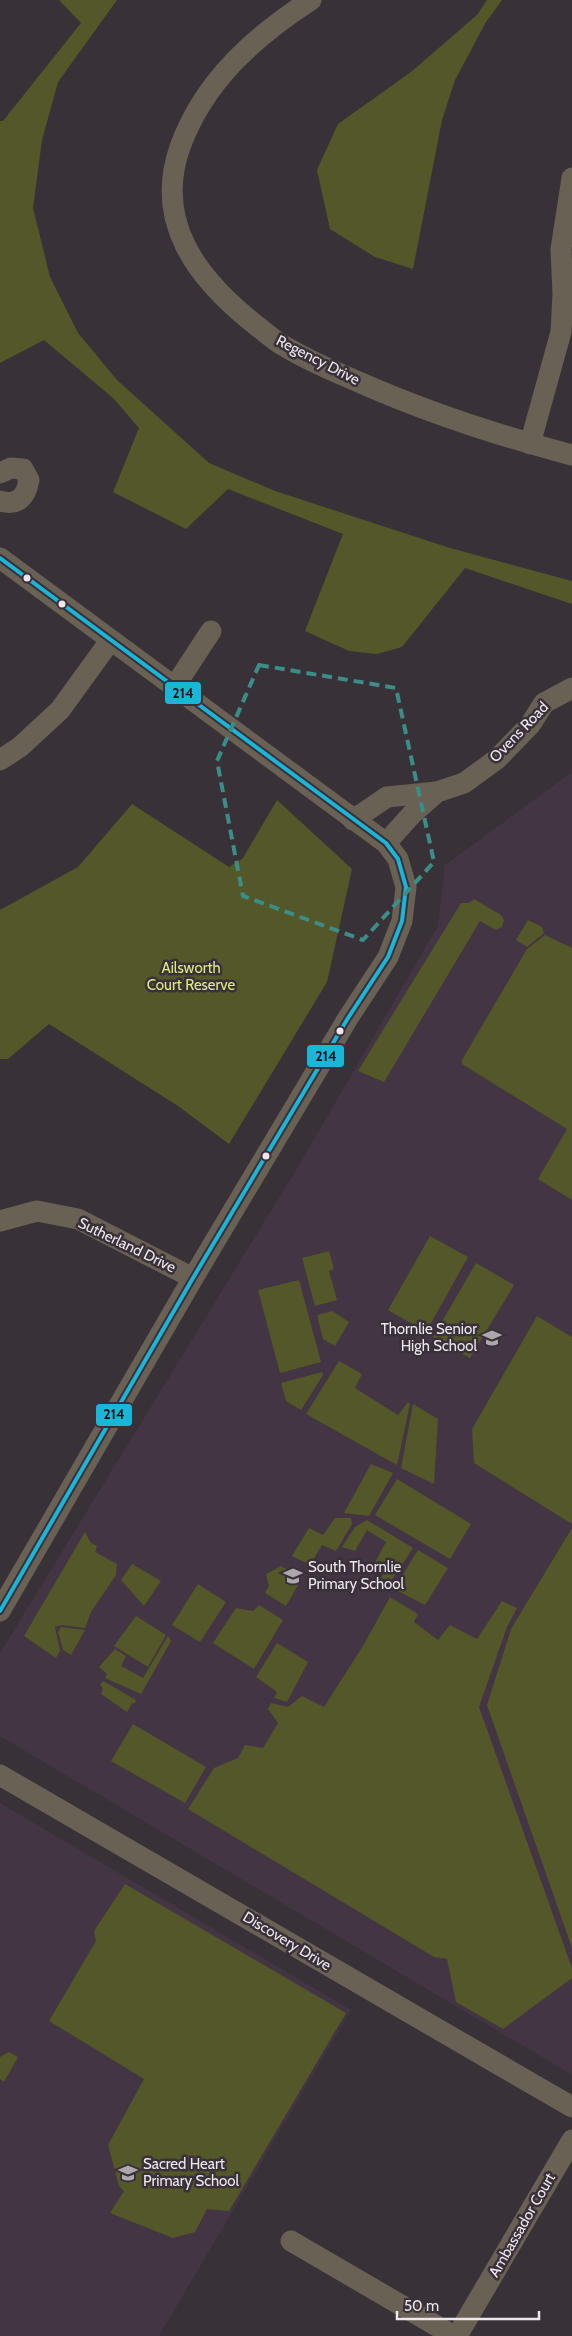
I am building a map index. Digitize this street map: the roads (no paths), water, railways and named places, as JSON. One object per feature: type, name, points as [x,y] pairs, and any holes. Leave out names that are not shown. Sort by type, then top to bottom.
[{"type":"street","name":"Regency Drive","points":[[311,0],[273,25],[237,58],[211,89],[188,124],[176,159],[172,184],[173,214],[182,243],[211,284],[234,308],[278,342],[329,369],[391,396],[471,425],[572,455]]},
{"type":"street","points":[[530,444],[561,332],[563,294],[561,249],[572,178]]},
{"type":"street","points":[[0,474],[11,468],[23,470],[29,480],[27,492],[21,500],[11,504],[0,501]]},
{"type":"street","points":[[0,558],[386,844],[398,859],[406,887],[402,921],[388,957],[348,1018],[0,1611]]},
{"type":"street","points":[[175,686],[211,631]]},
{"type":"street","points":[[0,760],[20,748],[60,710],[110,640]]},
{"type":"street","name":"Ovens Road","points":[[386,844],[413,813],[438,792],[464,783],[497,759],[530,725],[544,703],[572,688]]},
{"type":"street","points":[[353,820],[387,797],[438,792]]},
{"type":"street","name":"Sutherland Drive","points":[[0,1221],[37,1211],[78,1219],[194,1278]]},
{"type":"street","name":"Discovery Drive","points":[[1,1775],[572,2107]]},
{"type":"street","name":"Ambassador Court","points":[[455,2336],[572,2140]]},
{"type":"street","points":[[292,2241],[455,2336]]},
{"type":"place","name":"Thornlie Senior High School","points":[[492,1338]]},
{"type":"place","name":"South Thornlie Primary School","points":[[293,1576]]},
{"type":"place","name":"Sacred Heart Primary School","points":[[128,2173]]},
{"type":"park label","name":"Ailsworth Court Reserve","points":[[191,976]]}]
